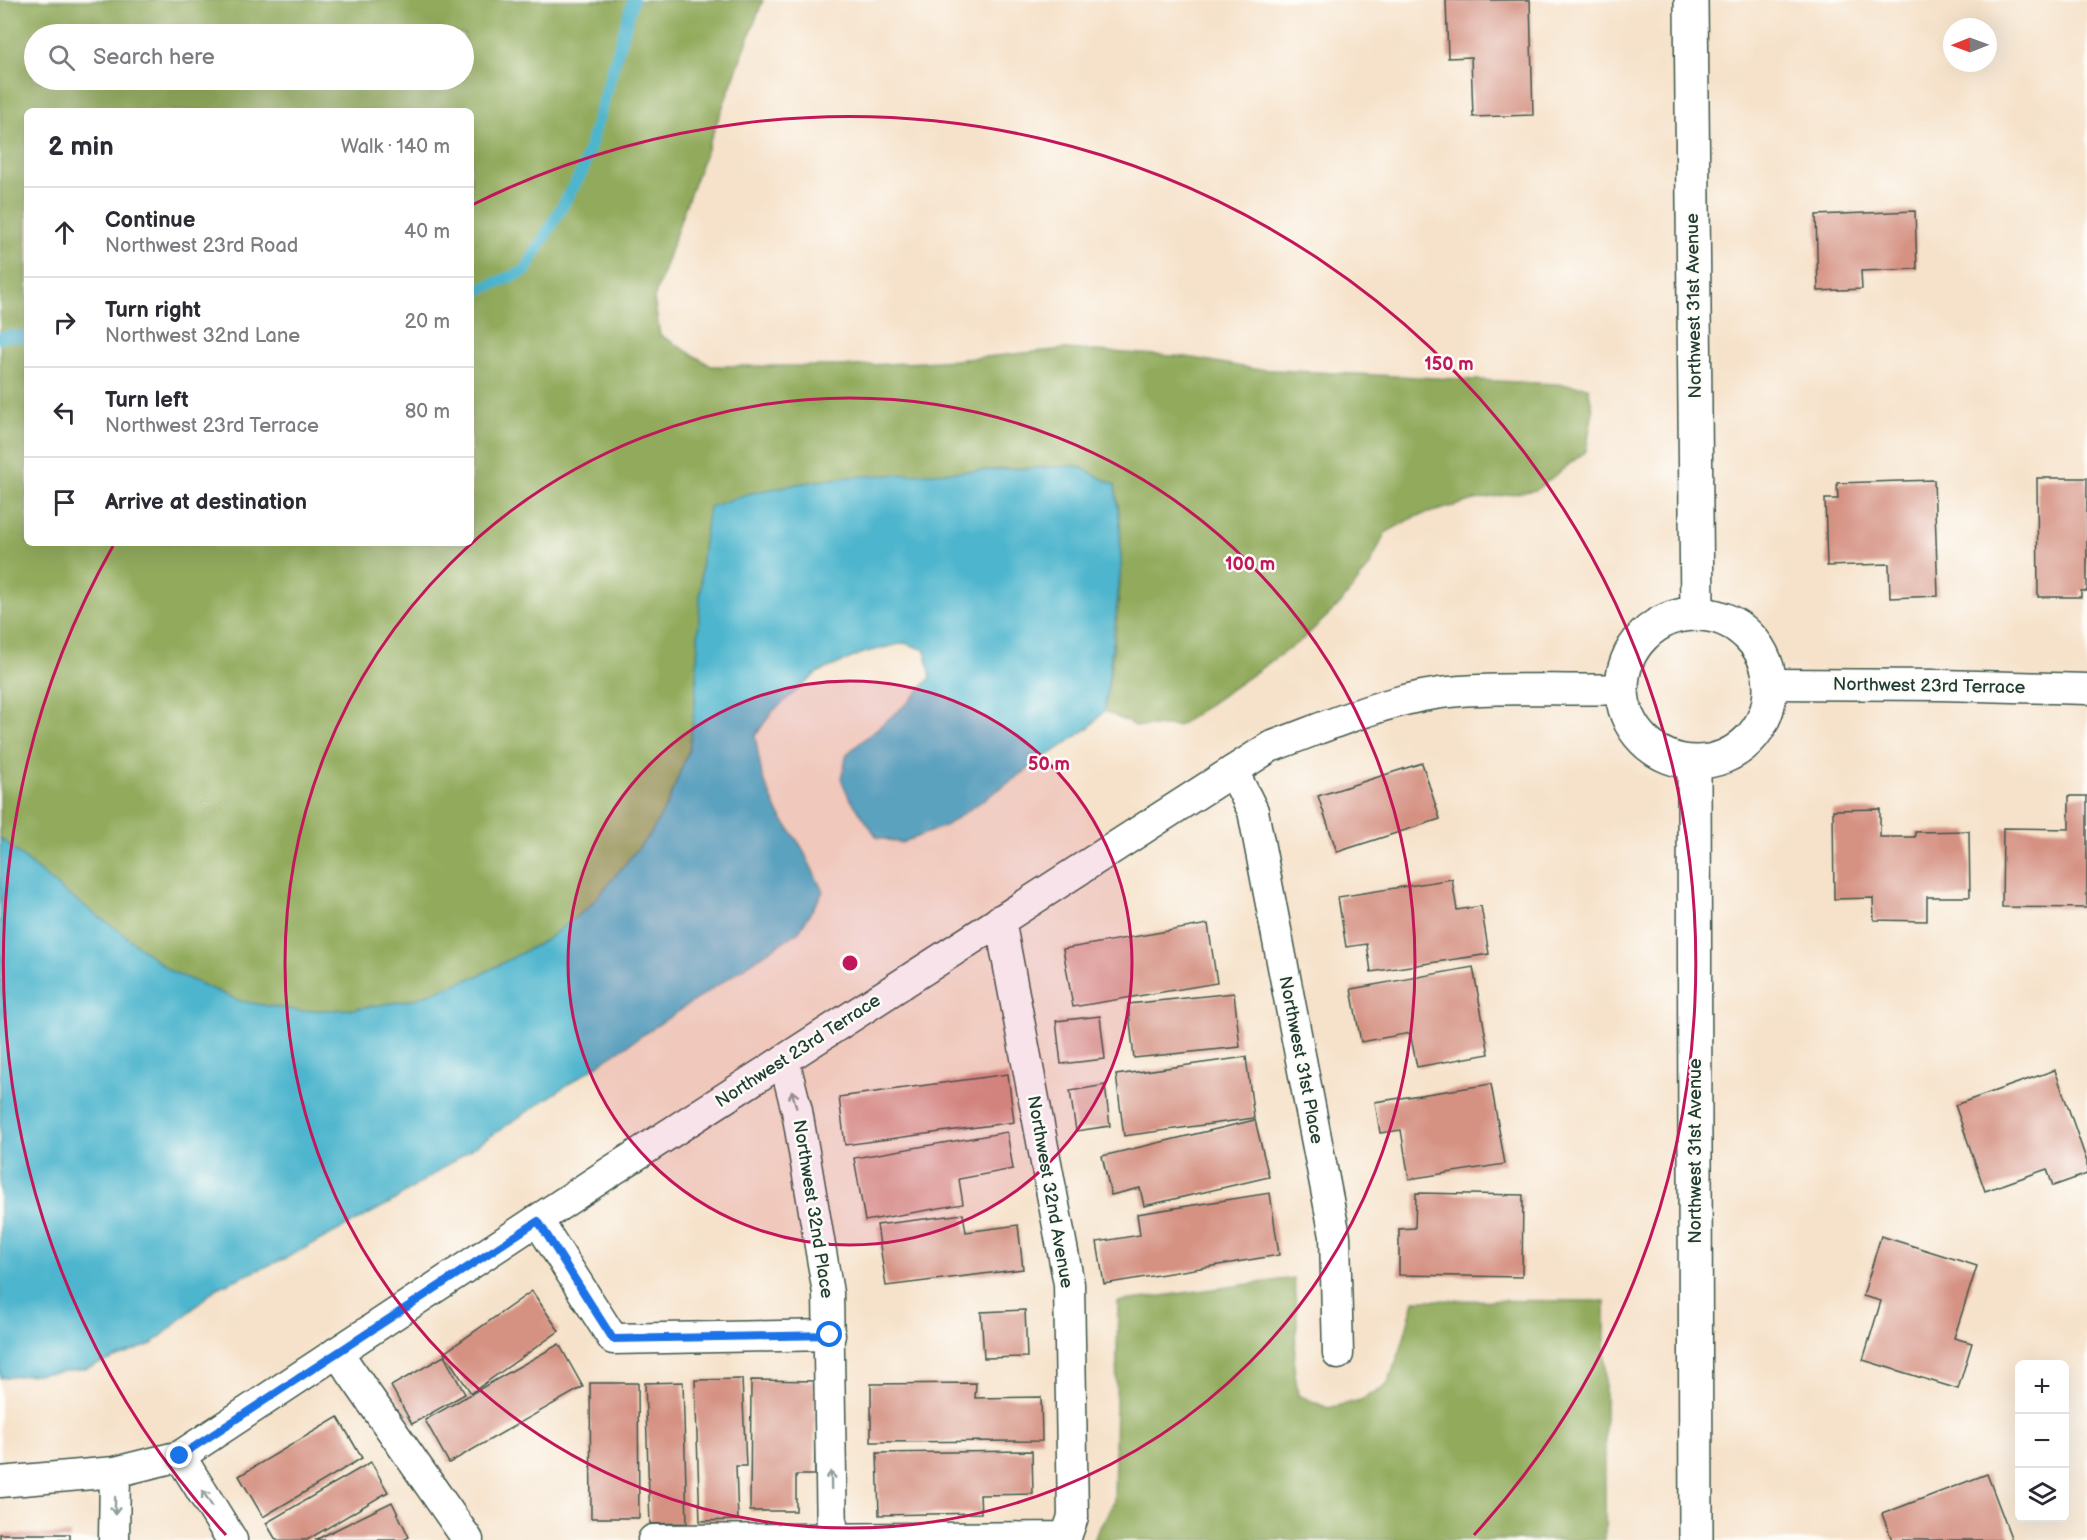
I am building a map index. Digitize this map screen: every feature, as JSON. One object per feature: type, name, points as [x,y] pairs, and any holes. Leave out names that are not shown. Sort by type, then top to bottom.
[{"type":"street","name":"Northwest 31st Avenue","points":[[1691,0],[1697,612]]},
{"type":"street","points":[[1697,612],[1723,618],[1748,634],[1764,658],[1771,684],[1765,716],[1750,740],[1725,757],[1694,763],[1669,758],[1644,742],[1628,718],[1621,689],[1627,661],[1642,636],[1666,620],[1697,612]]},
{"type":"street","name":"Northwest 23rd Terrace","points":[[1771,684],[2087,689]]},
{"type":"street","name":"Northwest 23rd Terrace","points":[[0,1482],[115,1472],[180,1456],[613,1170],[1270,747],[1365,712],[1410,699],[1458,691],[1621,689]]},
{"type":"street","name":"Northwest 31st Avenue","points":[[1694,763],[1696,1540]]},
{"type":"street","name":"Northwest 31st Place","points":[[1233,771],[1252,812],[1335,1236],[1338,1354]]},
{"type":"street","name":"Northwest 32nd Avenue","points":[[832,1539],[1066,1537],[1073,1517],[1069,1284],[1000,920]]},
{"type":"street","name":"Northwest 32nd Place","points":[[784,1060],[797,1111],[828,1293],[832,1539]]},
{"type":"street","points":[[538,1221],[613,1339],[830,1335]]},
{"type":"street","points":[[337,1352],[468,1540]]},
{"type":"street","points":[[180,1456],[232,1540]]},
{"type":"street","points":[[114,1540],[115,1472]]},
{"type":"street","points":[[653,1540],[832,1539]]},
{"type":"green space","points":[[0,0],[763,0],[684,210],[654,299],[660,335],[711,366],[854,366],[955,360],[1065,349],[1187,357],[1254,369],[1588,387],[1593,411],[1586,451],[1536,490],[1475,500],[1414,517],[1385,533],[1369,567],[1341,603],[1303,639],[1178,726],[1136,726],[1104,711],[1119,596],[1121,549],[1119,511],[1115,485],[1077,466],[847,477],[747,494],[710,507],[702,557],[695,705],[689,750],[667,805],[651,833],[590,906],[546,940],[480,975],[412,1000],[354,1009],[298,1011],[240,1001],[170,971],[63,891],[0,838]]},
{"type":"green space","points":[[1294,1278],[1297,1321],[1294,1366],[1298,1395],[1328,1408],[1361,1400],[1387,1385],[1401,1349],[1414,1300],[1605,1301],[1605,1540],[1093,1540],[1114,1502],[1118,1302]]},
{"type":"water","points":[[1077,466],[1115,485],[1120,526],[1121,566],[1107,692],[1104,711],[1090,727],[945,826],[901,843],[877,837],[849,797],[841,779],[847,754],[911,700],[931,677],[925,650],[904,643],[863,653],[817,673],[773,711],[755,736],[762,776],[778,813],[801,846],[823,892],[799,931],[390,1203],[288,1257],[217,1288],[152,1344],[85,1369],[0,1378],[0,838],[63,891],[170,971],[240,1001],[298,1011],[354,1009],[412,1000],[480,975],[546,940],[590,906],[651,833],[667,805],[689,750],[695,705],[702,557],[709,507],[747,494],[847,477]]},
{"type":"building","points":[[1446,0],[1530,0],[1533,115],[1473,117],[1471,57],[1448,58]]},
{"type":"building","points":[[1915,211],[1917,269],[1861,271],[1862,289],[1818,291],[1816,215]]},
{"type":"building","points":[[2037,478],[2087,478],[2087,591],[2081,591],[2081,597],[2038,597]]},
{"type":"building","points":[[1934,480],[1938,596],[1890,598],[1889,564],[1827,566],[1825,499],[1838,499],[1837,483]]},
{"type":"building","points":[[1422,763],[1440,819],[1337,852],[1318,796]]},
{"type":"building","points":[[2069,796],[2087,796],[2087,908],[2002,907],[2003,828],[2069,829]]},
{"type":"building","points":[[1880,809],[1880,837],[1915,837],[1915,832],[1969,831],[1970,897],[1927,897],[1927,921],[1874,920],[1873,898],[1834,899],[1833,810]]},
{"type":"building","points":[[1452,879],[1457,910],[1481,906],[1489,954],[1371,972],[1367,944],[1346,947],[1338,897]]},
{"type":"building","points":[[1208,924],[1217,983],[1073,1007],[1063,949]]},
{"type":"building","points":[[1473,967],[1489,1054],[1417,1067],[1410,1033],[1361,1042],[1351,989]]},
{"type":"building","points":[[1234,993],[1240,1047],[1134,1058],[1128,1004]]},
{"type":"building","points":[[1100,1016],[1105,1059],[1061,1064],[1056,1021]]},
{"type":"building","points":[[1246,1057],[1254,1118],[1124,1136],[1116,1075]]},
{"type":"building","points":[[2055,1070],[2087,1162],[2087,1174],[2053,1186],[2047,1169],[1985,1191],[1955,1105]]},
{"type":"building","points":[[1008,1074],[1014,1122],[845,1145],[839,1097]]},
{"type":"building","points":[[1491,1084],[1505,1164],[1409,1179],[1401,1130],[1380,1133],[1375,1102]]},
{"type":"building","points":[[1105,1085],[1110,1126],[1076,1131],[1070,1091]]},
{"type":"building","points":[[1255,1120],[1269,1177],[1144,1206],[1140,1188],[1111,1195],[1102,1156]]},
{"type":"building","points":[[1007,1132],[1013,1169],[959,1179],[963,1204],[865,1221],[854,1158]]},
{"type":"building","points":[[1270,1193],[1279,1255],[1104,1284],[1097,1242],[1140,1235],[1137,1214]]},
{"type":"building","points":[[1416,1193],[1523,1195],[1522,1277],[1399,1275],[1399,1229],[1415,1228]]},
{"type":"building","points":[[963,1214],[966,1232],[1018,1225],[1023,1269],[886,1286],[877,1225]]},
{"type":"building","points":[[1881,1236],[1977,1266],[1954,1338],[1972,1343],[1958,1389],[1863,1360],[1881,1301],[1863,1296]]},
{"type":"building","points":[[532,1291],[559,1331],[471,1393],[444,1353]]},
{"type":"building","points":[[1025,1310],[1027,1357],[984,1358],[981,1312]]},
{"type":"building","points":[[559,1344],[583,1387],[449,1463],[425,1420]]},
{"type":"building","points":[[444,1356],[465,1394],[412,1424],[391,1386]]},
{"type":"building","points":[[742,1379],[746,1466],[736,1466],[738,1520],[700,1521],[695,1380]]},
{"type":"building","points":[[751,1380],[815,1381],[815,1475],[796,1475],[796,1511],[750,1511]]},
{"type":"building","points":[[683,1382],[687,1523],[650,1524],[645,1383]]},
{"type":"building","points":[[590,1383],[638,1383],[639,1518],[591,1518]]},
{"type":"building","points":[[976,1383],[975,1398],[1041,1397],[1042,1441],[871,1442],[871,1384]]},
{"type":"building","points":[[338,1417],[362,1458],[263,1517],[239,1476]]},
{"type":"building","points":[[1032,1451],[1033,1494],[980,1495],[981,1513],[879,1515],[877,1453]]},
{"type":"building","points":[[371,1462],[388,1492],[307,1540],[276,1540],[266,1523]]},
{"type":"building","points":[[1987,1474],[2012,1540],[1892,1540],[1882,1514]]},
{"type":"building","points":[[392,1502],[409,1537],[404,1540],[315,1540]]},
{"type":"building","points":[[0,1534],[70,1534],[70,1540],[0,1540]]},
{"type":"waterway","points":[[474,292],[525,271],[583,170],[633,0]]},
{"type":"waterway","points":[[0,338],[24,337]]},
{"type":"route","points":[[180,1456],[538,1221],[613,1339],[830,1335]]}]
